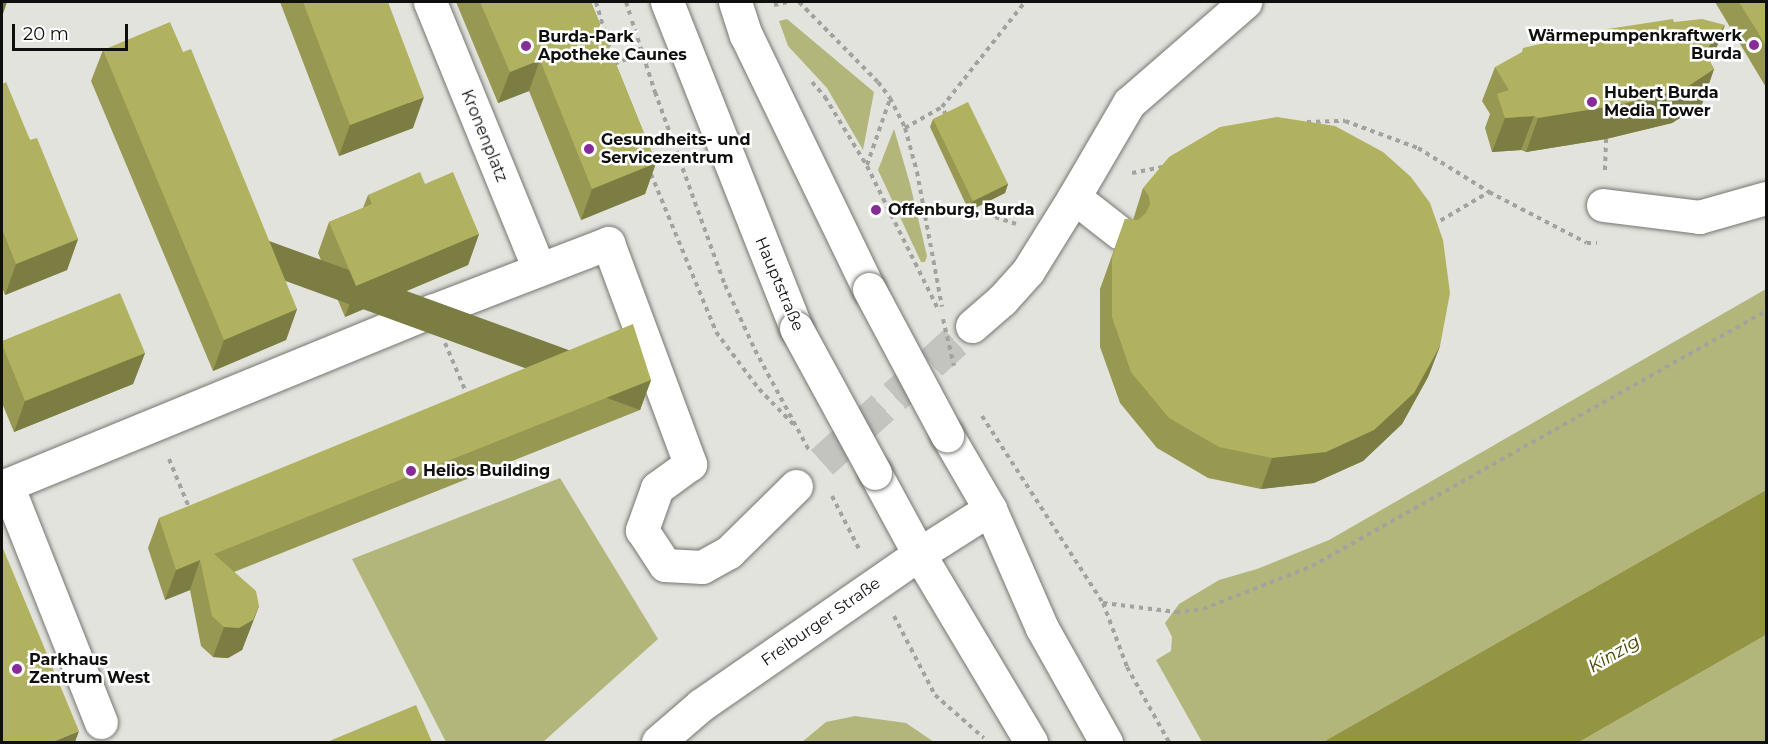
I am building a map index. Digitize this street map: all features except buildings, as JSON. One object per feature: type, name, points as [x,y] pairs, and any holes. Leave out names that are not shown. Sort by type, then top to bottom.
[{"type":"main road","name":"Kronenplatz","points":[[430,2],[539,269]]},
{"type":"main road","name":"Hauptstraße","points":[[667,2],[796,328],[919,554],[1026,734]]},
{"type":"main road","points":[[735,2],[746,35],[869,289],[947,435],[990,509],[1042,628],[1106,742]]},
{"type":"main road","points":[[958,323],[1002,300],[1028,271],[1129,103],[1245,2]]},
{"type":"main road","points":[[1074,197],[1120,233]]},
{"type":"main road","points":[[1603,205],[1699,217],[1767,198]]},
{"type":"main road","points":[[101,722],[4,486],[432,311],[608,243],[690,464],[657,488],[642,530],[665,565],[702,567],[729,552],[796,486]]},
{"type":"main road","name":"Freiburger Straße","points":[[658,742],[701,705],[919,554],[990,509]]},
{"type":"path","points":[[596,2],[618,75]]},
{"type":"path","points":[[626,2],[655,92],[725,285],[755,350],[798,429],[759,389],[716,332],[649,170]]},
{"type":"path","points":[[774,6],[788,2]]},
{"type":"path","points":[[799,2],[878,82],[890,98],[905,128],[938,275],[958,323],[954,365],[959,375]]},
{"type":"path","points":[[905,128],[942,107],[1025,2]]},
{"type":"path","points":[[614,64],[639,55]]},
{"type":"path","points":[[806,75],[825,97],[867,166],[914,260],[958,323]]},
{"type":"path","points":[[867,166],[890,98]]},
{"type":"path","points":[[942,107],[947,117]]},
{"type":"path","points":[[1298,123],[1345,121],[1419,148],[1489,192],[1587,243],[1599,243]]},
{"type":"path","points":[[1097,158],[1127,174],[1161,168],[1172,163]]},
{"type":"path","points":[[1428,228],[1489,192]]},
{"type":"path","points":[[985,197],[994,217],[1048,235]]},
{"type":"path","points":[[432,311],[470,404]]},
{"type":"path","points":[[1104,603],[1176,612],[1203,609],[1312,566],[1767,311]]},
{"type":"path","points":[[976,406],[1104,603],[1127,667],[1169,742]]},
{"type":"path","points":[[156,423],[192,517]]},
{"type":"path","points":[[832,497],[935,695],[989,742]]},
{"type":"green space","points":[[787,19],[874,92],[863,150],[827,88],[788,46],[779,21]]},
{"type":"green space","points":[[894,129],[927,256],[925,262],[921,262],[878,170]]},
{"type":"green space","points":[[1766,289],[1766,490],[1323,742],[1202,742],[1156,660],[1171,651],[1172,637],[1165,623],[1179,604],[1219,580],[1257,569],[1329,540]]},
{"type":"green space","points":[[560,478],[658,639],[543,742],[446,742],[352,559]]},
{"type":"green space","points":[[1766,635],[1766,742],[1579,742]]},
{"type":"green space","points":[[855,716],[906,723],[934,742],[802,742],[826,722]]},
{"type":"water","name":"Kinzig","points":[[1766,490],[1766,635],[1579,742],[1323,742]]},
{"type":"tunnel","points":[[822,462],[972,326]]},
{"type":"place","name":"Wärmepumpenkraftwerk Burda","points":[[1754,45]]},
{"type":"place","name":"Burda-Park Apotheke Caunes","points":[[526,46]]},
{"type":"place","name":"Hubert Burda Media Tower","points":[[1592,102]]},
{"type":"place","name":"Gesundheits- und Servicezentrum","points":[[589,149]]},
{"type":"place","name":"Offenburg, Burda","points":[[876,210]]},
{"type":"place","name":"Helios Building","points":[[411,471]]},
{"type":"place","name":"Parkhaus Zentrum West","points":[[17,669]]}]
